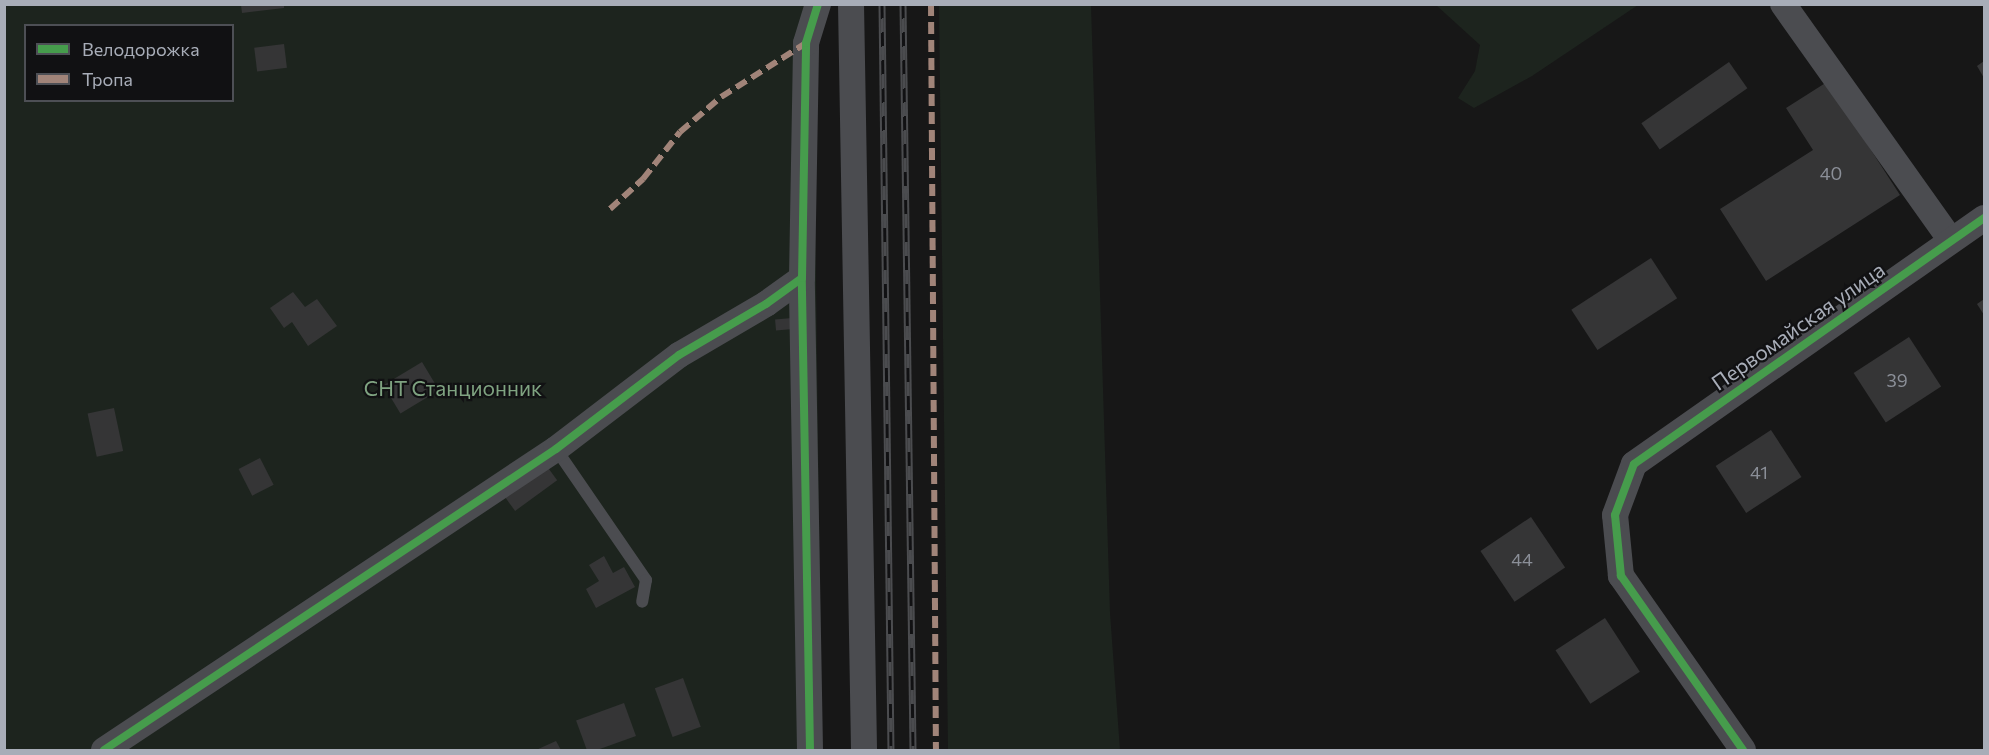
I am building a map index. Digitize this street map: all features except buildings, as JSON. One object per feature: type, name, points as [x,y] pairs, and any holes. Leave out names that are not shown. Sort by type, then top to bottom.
[{"type":"street","points":[[810,750],[802,278],[806,43],[818,4]]},
{"type":"street","points":[[851,4],[864,750]]},
{"type":"street","points":[[1782,4],[1951,240]]},
{"type":"street","name":"Первомайская улица","points":[[1743,750],[1621,576],[1615,515],[1634,464],[1984,218]]},
{"type":"street","points":[[104,750],[556,449],[679,355],[766,304],[802,278]]},
{"type":"lane","points":[[556,449],[646,580],[642,602]]},
{"type":"green space","name":"СНТ Станционник","points":[[5,5],[826,5],[813,41],[822,750],[5,750]]},
{"type":"green space","points":[[939,5],[1091,5],[1110,613],[1120,750],[948,750]]},
{"type":"green space","points":[[1436,5],[1638,5],[1532,76],[1474,108],[1458,98],[1475,71],[1480,45]]},
{"type":"railway","points":[[882,4],[891,750]]},
{"type":"railway","points":[[903,4],[913,750]]},
{"type":"marked path","points":[[931,4],[936,750]]},
{"type":"marked path","points":[[610,209],[643,179],[680,132],[721,97],[806,43]]},
{"type":"cycle path","points":[[810,750],[802,278],[806,43],[818,4]]},
{"type":"cycle path","points":[[1743,750],[1621,576],[1615,515],[1634,464],[1984,218]]},
{"type":"cycle path","points":[[104,750],[556,449],[679,355],[766,304],[802,278]]}]
